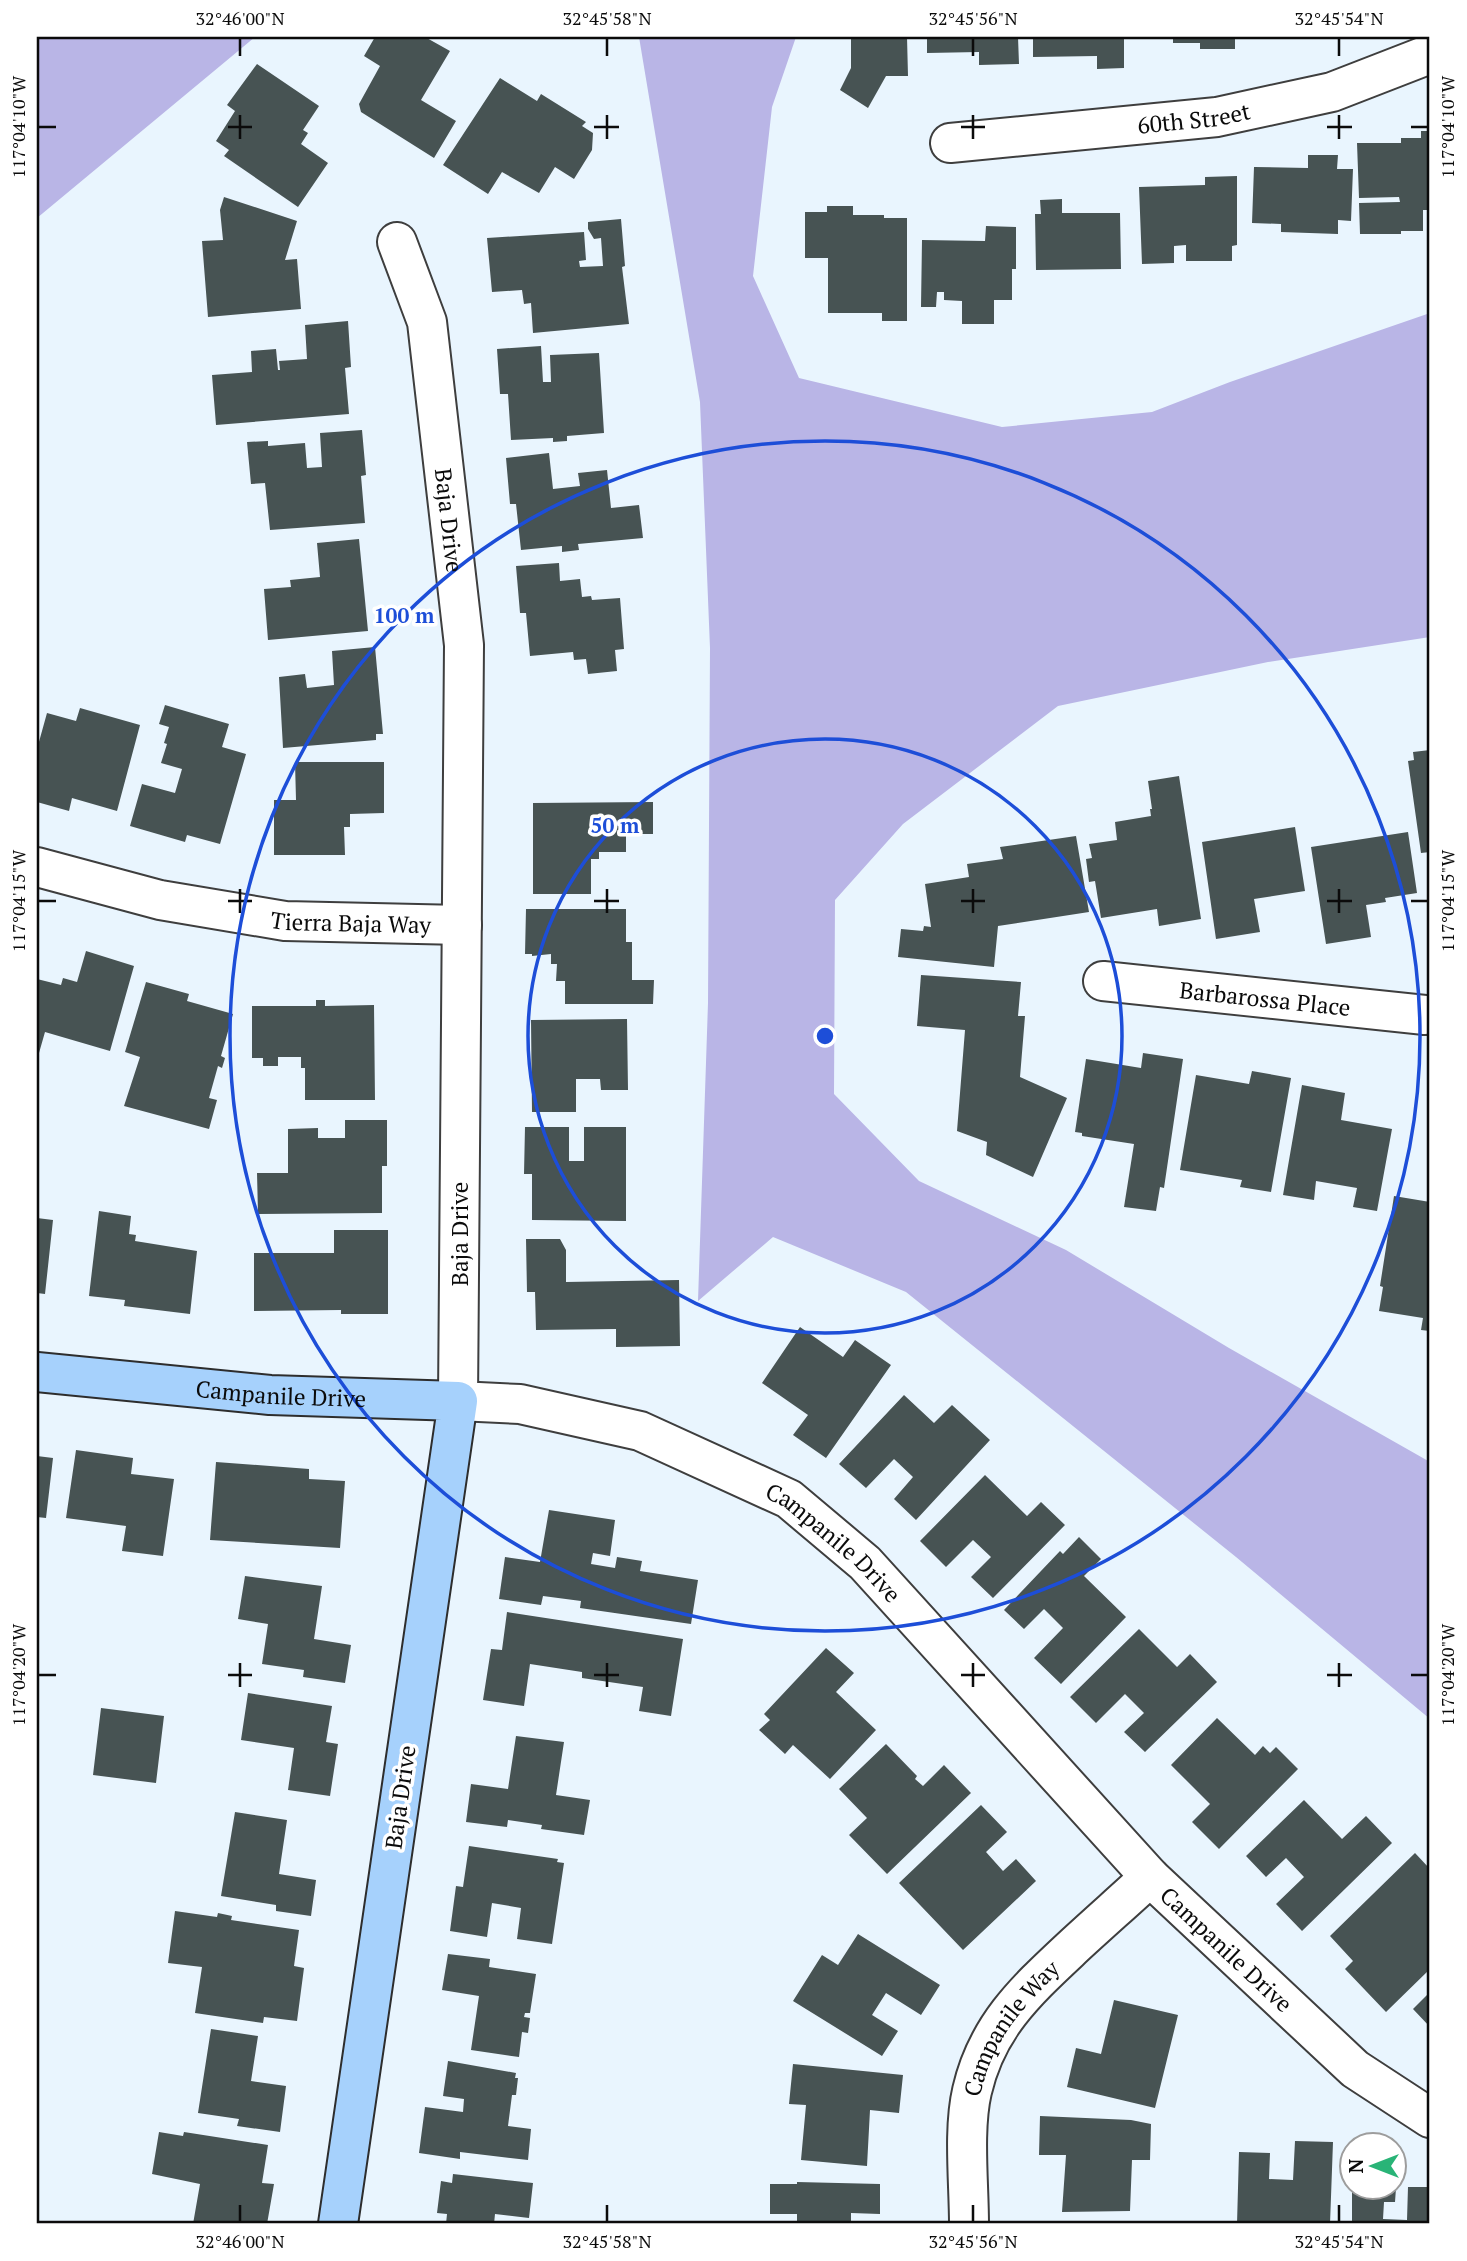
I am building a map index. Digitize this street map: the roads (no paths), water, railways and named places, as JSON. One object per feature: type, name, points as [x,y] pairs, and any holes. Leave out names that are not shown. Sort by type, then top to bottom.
[{"type":"street","name":"60th Street","points":[[950,143],[1217,117],[1332,92],[1430,54]]},
{"type":"street","name":"Baja Drive","points":[[338,2224],[458,1401],[464,645],[427,322],[397,242]]},
{"type":"street","name":"Tierra Baja Way","points":[[37,867],[160,900],[285,921],[462,925]]},
{"type":"street","name":"Barbarossa Place","points":[[1103,981],[1429,1018]]},
{"type":"street","name":"Campanile Drive","points":[[37,1372],[270,1395],[520,1404],[640,1432],[789,1499],[864,1563],[1150,1877],[1355,2069],[1430,2118]]},
{"type":"street","name":"Campanile Way","points":[[969,2224],[971,2093],[979,2064],[991,2038],[1009,2010],[1031,1986],[1150,1877]]}]
